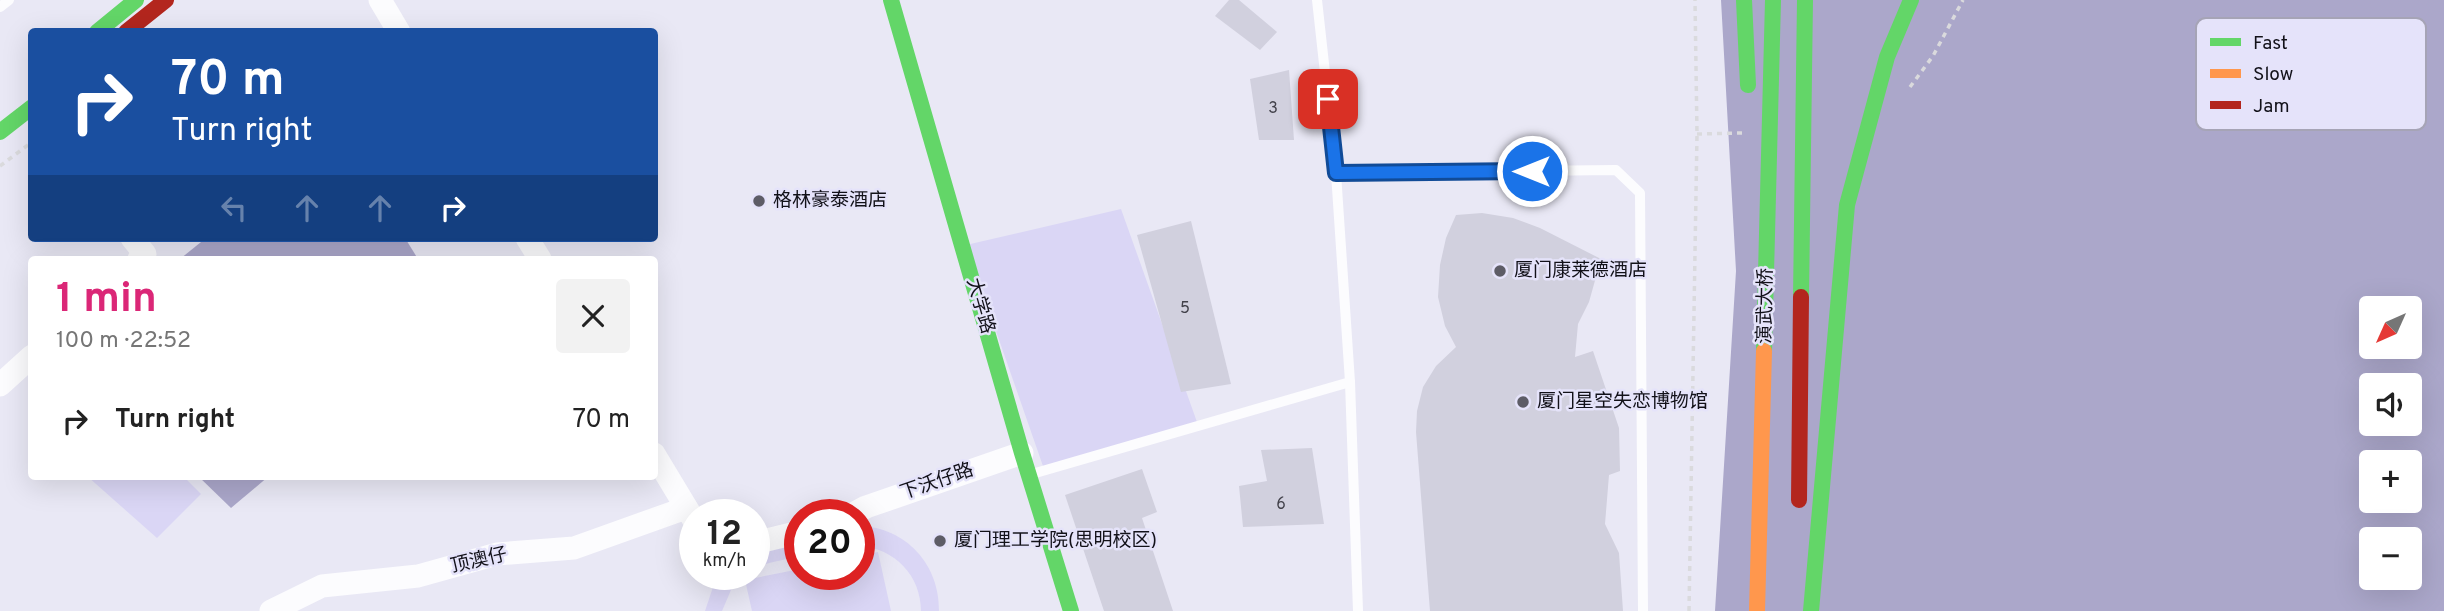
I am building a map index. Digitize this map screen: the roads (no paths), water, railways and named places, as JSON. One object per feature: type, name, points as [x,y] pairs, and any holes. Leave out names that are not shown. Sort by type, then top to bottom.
[{"type":"main road","points":[[102,28],[136,0]]},
{"type":"main road","points":[[131,28],[166,0]]},
{"type":"main road","name":"大学路","points":[[891,0],[1071,611]]},
{"type":"main road","points":[[1744,0],[1749,108]]},
{"type":"main road","name":"演武大桥","points":[[1757,611],[1773,0]]},
{"type":"main road","name":"演武大桥","points":[[1799,513],[1805,0]]},
{"type":"main road","points":[[1811,611],[1847,205],[1887,57],[1911,0]]},
{"type":"main road","points":[[0,132],[28,104]]},
{"type":"main road","points":[[1753,161],[1765,335]]},
{"type":"main road","points":[[1799,569],[1799,611]]},
{"type":"street","points":[[380,0],[398,28]]},
{"type":"street","points":[[135,242],[145,254],[143,256]]},
{"type":"street","points":[[0,385],[28,360]]},
{"type":"street","name":"下沃仔路","points":[[875,504],[1023,453]]},
{"type":"street","points":[[658,461],[681,499]]},
{"type":"street","name":"顶澳仔","points":[[271,611],[322,586],[418,576],[497,554],[574,548],[679,518]]},
{"type":"lane","points":[[0,7],[9,0]]},
{"type":"lane","points":[[1317,0],[1336,173],[1350,382],[1358,611]]},
{"type":"lane","points":[[1336,173],[1616,170],[1640,193],[1643,611]]},
{"type":"lane","points":[[1029,475],[1350,382]]},
{"type":"place","name":"格林豪泰酒店","points":[[759,201]]},
{"type":"place","name":"厦门康莱德酒店","points":[[1500,271]]},
{"type":"place","name":"厦门星空失恋博物馆","points":[[1523,402]]},
{"type":"place","name":"厦门理工学院(思明校区)","points":[[940,541]]}]
